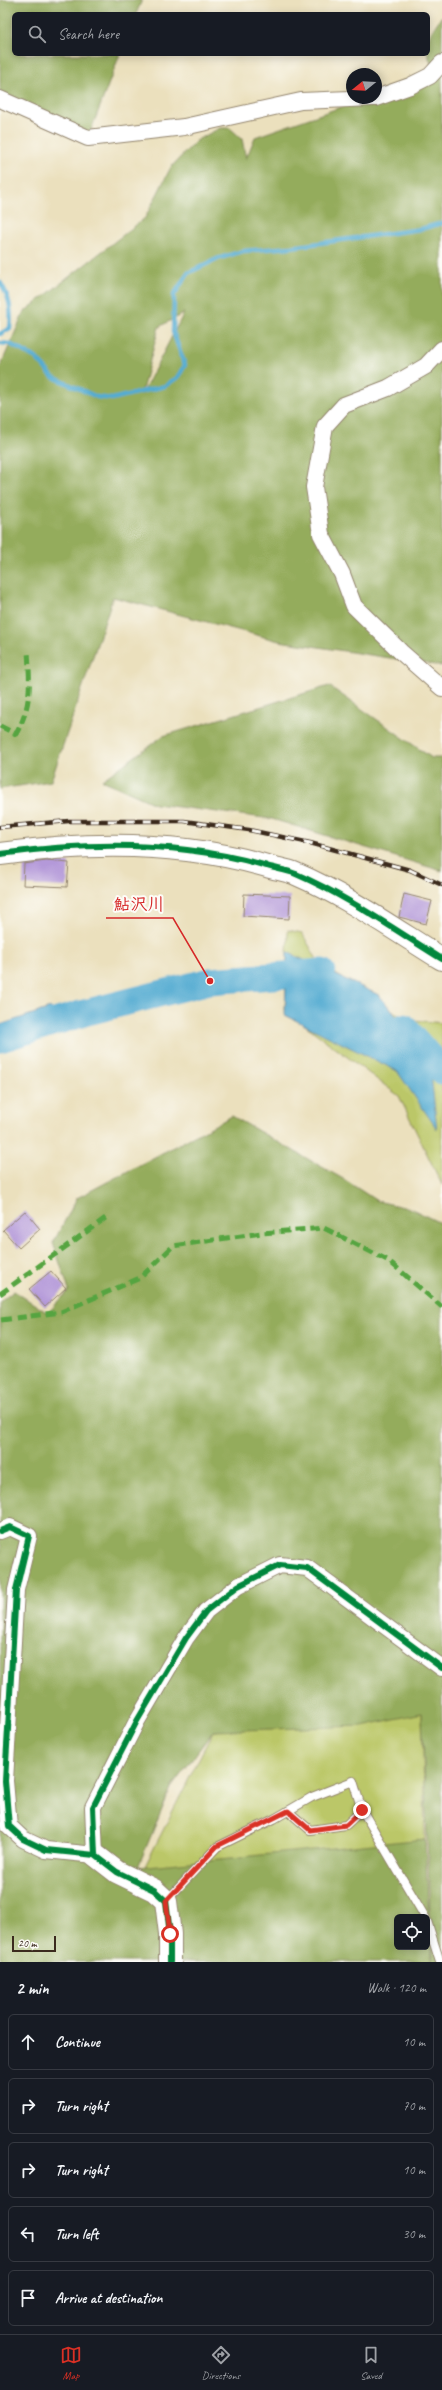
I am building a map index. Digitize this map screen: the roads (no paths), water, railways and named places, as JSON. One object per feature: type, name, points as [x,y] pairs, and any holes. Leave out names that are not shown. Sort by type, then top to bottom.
[{"type":"street","points":[[382,96],[410,86],[430,76],[442,63]]},
{"type":"street","points":[[0,99],[88,138],[184,127],[301,101],[346,99]]},
{"type":"street","points":[[442,349],[426,366],[388,388],[344,405],[325,426],[314,487],[321,534],[342,574],[354,606],[401,652],[442,688]]},
{"type":"street","points":[[0,854],[46,848],[113,846],[202,852],[249,861],[295,874],[358,907],[442,959]]},
{"type":"street","points":[[0,1531],[10,1527],[29,1536],[16,1590],[5,1780],[9,1826],[23,1839],[46,1850],[95,1855],[117,1872],[154,1890],[166,1901],[170,1934],[170,1962]]},
{"type":"street","points":[[95,1855],[94,1808],[137,1721],[186,1638],[206,1611],[238,1586],[280,1565],[308,1568],[442,1668]]},
{"type":"lane","points":[[166,1901],[217,1846],[288,1811],[312,1797],[353,1781],[362,1810],[423,1914]]},
{"type":"lane","points":[[288,1811],[310,1830],[346,1825],[362,1810]]},
{"type":"lane","points":[[430,1930],[440,1962]]},
{"type":"water","points":[[287,952],[379,995],[429,1056],[437,1129],[397,1071],[285,1015]]},
{"type":"water","points":[[50,1008],[62,1020],[0,1042],[0,1025]]},
{"type":"waterway","points":[[0,343],[10,344],[36,358],[53,377],[97,397],[112,399],[165,386],[178,377],[185,365],[173,332],[174,295],[188,273],[217,259],[243,251],[291,247],[421,229],[442,223]]},
{"type":"waterway","points":[[0,282],[10,304],[11,316],[10,328],[0,334]]},
{"type":"waterway","points":[[0,1039],[84,1013],[210,981],[322,972]]},
{"type":"waterway","points":[[404,1027],[442,1071]]},
{"type":"railway","points":[[0,827],[69,821],[184,821],[249,830],[310,843],[410,870],[442,885]]},
{"type":"place","name":"鮎沢川","points":[[210,981]]}]
